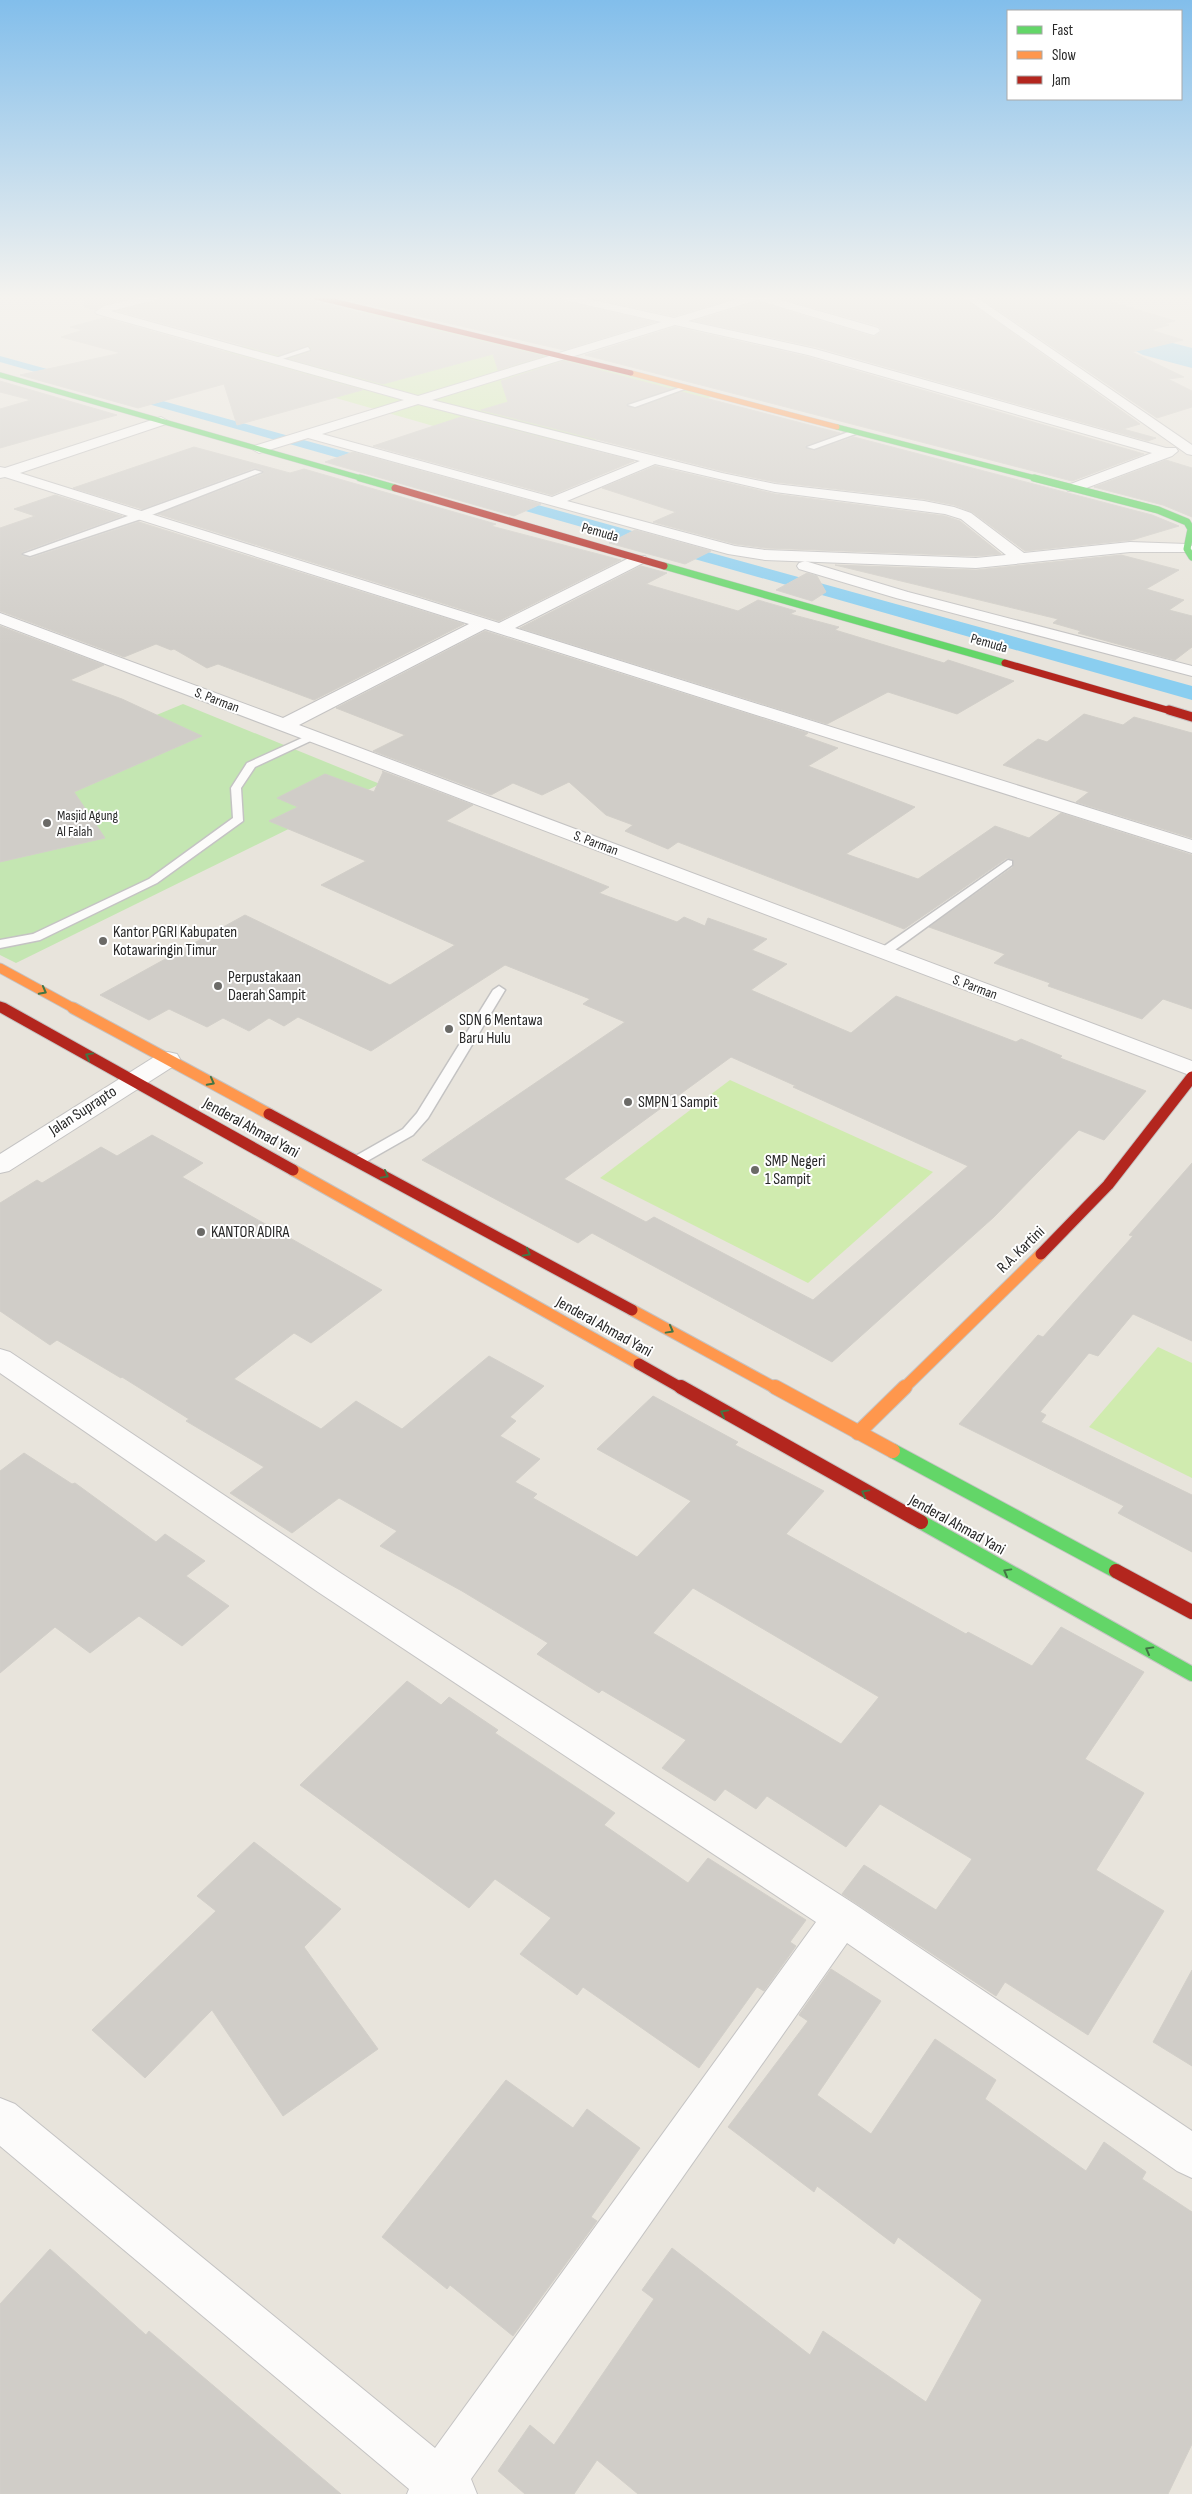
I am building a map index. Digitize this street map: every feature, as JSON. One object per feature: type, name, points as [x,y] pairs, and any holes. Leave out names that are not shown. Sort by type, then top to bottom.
[{"type":"main road","name":"Pemuda","points":[[134,413],[1192,717]]},
{"type":"main road","points":[[787,413],[1158,510],[1190,522],[1190,553]]},
{"type":"main road","name":"Jenderal Ahmad Yani","points":[[0,968],[1192,1612]]},
{"type":"main road","name":"Jenderal Ahmad Yani","points":[[0,1006],[1192,1674]]},
{"type":"main road","name":"R.A. Kartini","points":[[858,1432],[1088,1208],[1192,1077]]},
{"type":"street","points":[[259,449],[374,413]]},
{"type":"street","points":[[470,413],[756,484],[924,505],[949,510],[966,516],[1020,559]]},
{"type":"street","points":[[1027,413],[1167,453]]},
{"type":"street","points":[[1137,413],[1188,449]]},
{"type":"street","points":[[2,473],[161,421]]},
{"type":"street","points":[[302,436],[734,551],[959,563],[1130,548],[1190,553]]},
{"type":"street","points":[[1073,488],[1167,453],[1188,449]]},
{"type":"street","points":[[551,502],[654,460]]},
{"type":"street","points":[[2,473],[1192,847]]},
{"type":"street","points":[[781,555],[802,565],[883,590],[1192,671]]},
{"type":"street","points":[[284,725],[491,626],[640,559]]},
{"type":"street","name":"S. Parman","points":[[0,618],[1192,1069]]},
{"type":"street","name":"Jalan Suprapto","points":[[0,1165],[168,1059]]},
{"type":"street","points":[[2,1362],[330,1583],[842,1918],[1192,2156]]},
{"type":"street","points":[[0,2119],[441,2490],[842,1918]]},
{"type":"lane","points":[[811,446],[857,432]]},
{"type":"lane","points":[[27,554],[141,516],[258,472]]},
{"type":"lane","points":[[0,944],[36,938],[160,876],[239,819],[236,788],[243,774],[251,765],[313,736]]},
{"type":"lane","points":[[884,952],[1008,863]]},
{"type":"lane","points":[[357,1160],[408,1132],[424,1115],[499,990]]},
{"type":"green space","points":[[390,413],[667,413],[545,458]]},
{"type":"green space","points":[[183,704],[380,784],[16,963],[0,955],[0,780]]},
{"type":"green space","points":[[730,1080],[933,1172],[808,1283],[600,1178]]},
{"type":"green space","points":[[1158,1347],[1192,1363],[1192,1478],[1089,1427]]},
{"type":"water","points":[[181,413],[207,413],[1192,686],[1192,700]]},
{"type":"building","points":[[0,413],[111,413],[117,415],[0,448]]},
{"type":"building","points":[[233,413],[278,413],[237,425]]},
{"type":"building","points":[[494,413],[764,413],[840,433],[805,446],[813,451],[854,437],[1152,515],[1179,526],[1132,540],[1025,551],[972,512],[954,505],[924,499],[775,482],[722,471]]},
{"type":"building","points":[[811,413],[1003,413],[1144,454],[1072,481]]},
{"type":"building","points":[[1050,413],[1125,413],[1140,424],[1123,429],[1156,438],[1148,441]]},
{"type":"building","points":[[1150,413],[1172,413],[1157,418]]},
{"type":"building","points":[[461,417],[634,461],[552,495],[373,446]]},
{"type":"building","points":[[194,447],[290,473],[304,469],[496,524],[491,526],[621,560],[499,621],[158,514],[263,474],[263,470],[254,468],[142,509],[73,488]]},
{"type":"building","points":[[353,452],[541,504],[514,516],[325,462]]},
{"type":"building","points":[[1166,460],[1192,468],[1192,517],[1163,505],[1094,487]]},
{"type":"building","points":[[655,466],[775,494],[945,516],[960,521],[1001,554],[976,556],[765,548],[735,544],[653,522],[676,512],[602,488]]},
{"type":"building","points":[[55,495],[122,516],[22,552],[22,556],[31,558],[139,522],[464,624],[314,700],[218,664],[207,668],[174,649],[171,650],[156,644],[124,657],[0,611],[0,528],[35,516],[14,509]]},
{"type":"building","points":[[635,530],[711,551],[685,564],[609,543]]},
{"type":"building","points":[[1121,555],[1179,570],[1146,589],[1184,600],[1169,610],[1192,616],[1192,647],[1175,660],[1078,633],[1081,631],[1053,623],[1058,619],[835,565],[976,570]]},
{"type":"building","points":[[641,566],[667,573],[646,584],[738,611],[758,600],[796,611],[790,614],[839,627],[835,630],[944,663],[948,660],[1014,681],[957,714],[888,692],[827,724],[520,628]]},
{"type":"building","points":[[807,573],[817,576],[826,592],[812,601],[776,590]]},
{"type":"building","points":[[0,626],[104,665],[70,680],[122,699],[202,736],[74,792],[105,838],[0,862]]},
{"type":"building","points":[[485,631],[808,733],[804,736],[838,748],[808,766],[915,807],[846,854],[918,879],[995,826],[1029,838],[1061,813],[1192,855],[1192,1009],[1163,999],[1142,1019],[1048,986],[1050,983],[994,963],[1005,954],[929,927],[1013,867],[1012,859],[1007,858],[904,929],[678,842],[668,849],[625,831],[633,825],[606,815],[569,782],[542,795],[513,783],[491,795],[373,751],[405,735],[336,708]]},
{"type":"building","points":[[1084,714],[1123,725],[1134,717],[1192,733],[1192,838],[1076,802],[1089,792],[1003,765],[1038,739],[1047,742]]},
{"type":"building","points":[[383,772],[473,805],[446,821],[609,887],[599,893],[677,922],[684,917],[705,926],[708,918],[767,939],[752,950],[787,964],[751,990],[851,1033],[896,996],[1016,1042],[1021,1039],[1062,1056],[1060,1058],[1146,1091],[1104,1140],[1079,1130],[994,1217],[832,1362],[592,1233],[578,1243],[422,1160],[625,1022],[583,1004],[590,999],[505,965],[371,1051],[298,1017],[284,1026],[269,1018],[249,1031],[223,1018],[207,1027],[169,1009],[149,1020],[100,995],[245,915],[390,985],[455,945],[321,885],[366,861],[269,821],[298,807],[277,798],[325,774],[374,792]],"holes":[[[731,1057],[796,1086],[793,1087],[968,1166],[813,1300],[654,1217],[646,1222],[564,1179]]]},
{"type":"building","points":[[152,1135],[203,1163],[182,1177],[382,1290],[311,1343],[294,1333],[234,1379],[321,1429],[356,1401],[402,1429],[489,1356],[544,1386],[510,1417],[516,1421],[500,1436],[540,1459],[515,1482],[537,1494],[533,1498],[637,1557],[691,1501],[597,1449],[653,1396],[738,1442],[735,1445],[824,1491],[786,1534],[966,1634],[968,1632],[1032,1666],[1061,1627],[1144,1672],[1085,1759],[1144,1793],[1096,1870],[1164,1911],[1088,2035],[1005,1982],[996,1996],[842,1894],[864,1865],[936,1910],[972,1859],[880,1804],[846,1847],[767,1796],[756,1809],[725,1789],[715,1801],[662,1768],[686,1740],[602,1690],[599,1693],[537,1654],[548,1643],[462,1591],[380,1546],[397,1531],[339,1498],[292,1533],[230,1493],[264,1467],[186,1421],[189,1419],[122,1377],[57,1340],[50,1345],[0,1311],[0,1203],[37,1180],[42,1183],[101,1147],[117,1156]],"holes":[[[693,1588],[879,1697],[841,1744],[653,1633]]]},
{"type":"building","points":[[1192,1163],[1192,1341],[1133,1314],[1098,1356],[1089,1353],[1040,1412],[1046,1415],[1041,1422],[1192,1495],[1192,1552],[1118,1513],[1124,1506],[959,1424],[1038,1335],[1043,1337],[1133,1236],[1129,1235]]},
{"type":"building","points":[[24,1453],[72,1484],[75,1483],[156,1542],[165,1534],[205,1561],[186,1576],[229,1606],[182,1646],[139,1616],[90,1653],[55,1627],[0,1673],[0,1471]]},
{"type":"building","points":[[407,1681],[441,1705],[449,1697],[498,1730],[495,1733],[615,1813],[604,1825],[688,1883],[708,1858],[806,1920],[790,1942],[796,1946],[764,1991],[757,1987],[699,2068],[583,1987],[577,1995],[520,1954],[551,1918],[495,1879],[469,1908],[300,1785]]},
{"type":"building","points":[[254,1842],[341,1909],[304,1947],[378,2049],[283,2116],[212,2010],[145,2078],[92,2030],[216,1911],[197,1896]]},
{"type":"building","points":[[831,1969],[881,2001],[817,2095],[871,2134],[935,2039],[996,2080],[985,2099],[1086,2171],[1104,2142],[1146,2172],[1142,2179],[1192,2212],[1192,2444],[1168,2494],[638,2494],[597,2460],[574,2494],[525,2494],[498,2471],[530,2425],[554,2445],[654,2299],[642,2290],[672,2248],[810,2355],[823,2331],[926,2402],[982,2300],[898,2237],[894,2244],[817,2186],[814,2192],[728,2127],[808,2021],[799,2015]]},
{"type":"building","points":[[1192,1970],[1192,2066],[1153,2042]]},
{"type":"building","points":[[506,2080],[573,2128],[587,2109],[640,2148],[591,2217],[597,2221],[513,2336],[450,2285],[447,2289],[382,2237]]},
{"type":"building","points":[[50,2249],[146,2335],[149,2331],[341,2494],[0,2494],[0,2304]]},
{"type":"traffic: fast","points":[[134,413],[395,488]]},
{"type":"traffic: fast","points":[[837,427],[1158,510],[1187,522],[1191,529],[1187,549],[1192,557]]},
{"type":"traffic: fast","points":[[664,566],[1005,663]]},
{"type":"traffic: fast","points":[[893,1451],[1116,1571]]},
{"type":"traffic: fast","points":[[921,1522],[1192,1674]]},
{"type":"traffic: slow","points":[[785,413],[837,427]]},
{"type":"traffic: slow","points":[[0,968],[269,1114]]},
{"type":"traffic: slow","points":[[293,1170],[639,1364]]},
{"type":"traffic: slow","points":[[858,1433],[1041,1254]]},
{"type":"traffic: slow","points":[[632,1310],[893,1451]]},
{"type":"traffic: jam","points":[[395,488],[664,566]]},
{"type":"traffic: jam","points":[[1005,663],[1192,717]]},
{"type":"traffic: jam","points":[[0,1006],[293,1170]]},
{"type":"traffic: jam","points":[[1041,1254],[1108,1185],[1192,1077]]},
{"type":"traffic: jam","points":[[269,1114],[632,1310]]},
{"type":"traffic: jam","points":[[639,1364],[921,1522]]},
{"type":"traffic: jam","points":[[1116,1571],[1192,1612]]},
{"type":"place","name":"Masjid Agung Al Falah","points":[[47,823]]},
{"type":"place","name":"Kantor PGRI Kabupaten Kotawaringin Timur","points":[[103,941]]},
{"type":"place","name":"Perpustakaan Daerah Sampit","points":[[218,986]]},
{"type":"place","name":"SDN 6 Mentawa Baru Hulu","points":[[449,1029]]},
{"type":"place","name":"SMPN 1 Sampit","points":[[628,1102]]},
{"type":"place","name":"SMP Negeri 1 Sampit","points":[[755,1170]]},
{"type":"place","name":"KANTOR ADIRA","points":[[201,1232]]}]
